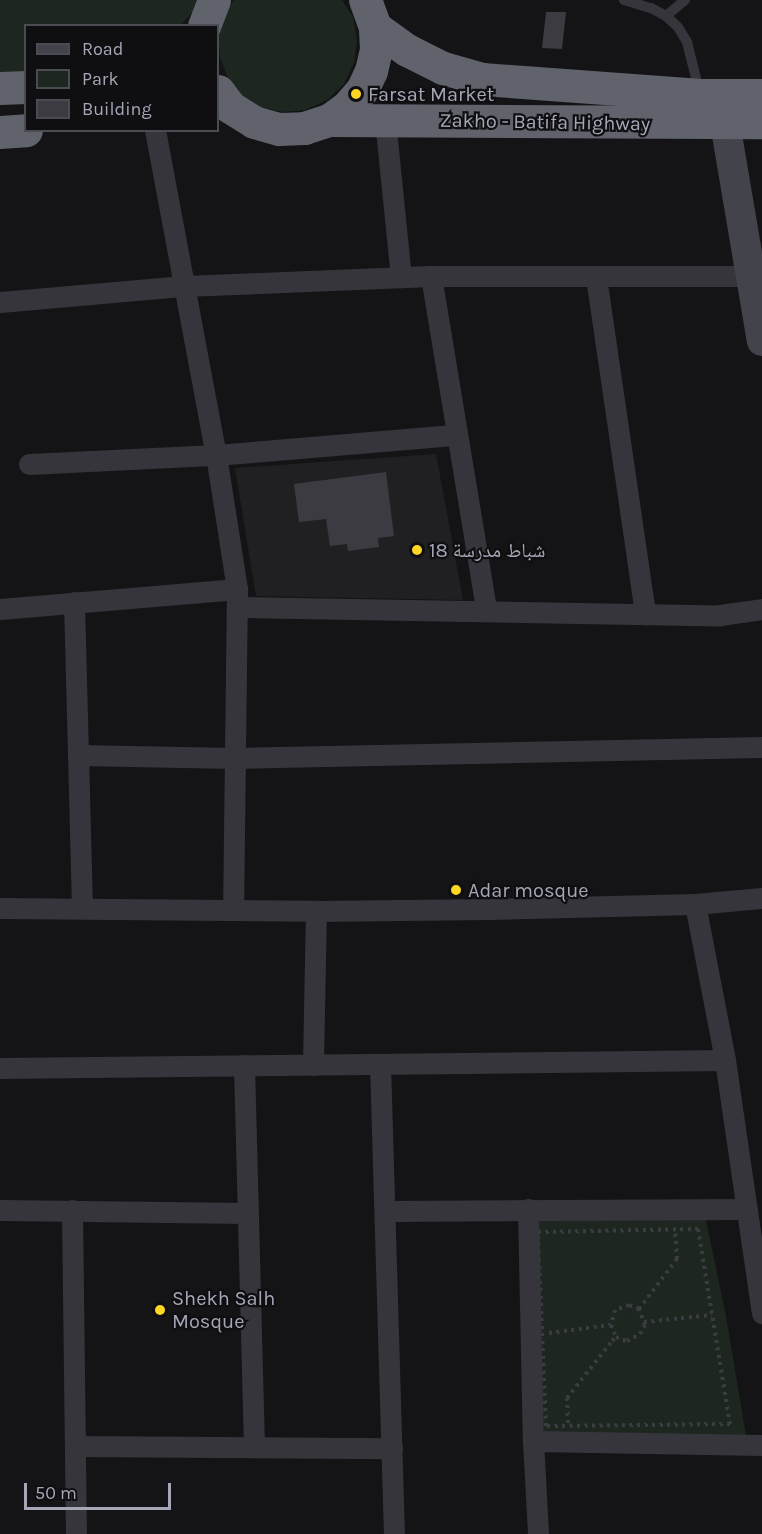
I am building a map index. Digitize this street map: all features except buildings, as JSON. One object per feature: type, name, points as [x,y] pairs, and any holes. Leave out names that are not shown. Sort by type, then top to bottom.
[{"type":"highway","points":[[205,24],[214,0]]},
{"type":"highway","points":[[219,121],[254,122],[279,129],[296,128],[329,120],[354,99],[371,71],[376,49],[370,14]]},
{"type":"highway","name":"Zakho - Batifa Highway","points":[[370,14],[407,50],[443,68],[482,79],[700,95],[762,95]]},
{"type":"highway","points":[[0,88],[24,87]]},
{"type":"highway","points":[[219,92],[230,107],[254,122]]},
{"type":"highway","name":"Zakho - Batifa Highway","points":[[329,120],[762,122]]},
{"type":"highway","points":[[0,132],[24,130]]},
{"type":"street","points":[[385,120],[401,278]]},
{"type":"street","points":[[726,123],[751,276],[759,305],[762,341]]},
{"type":"street","points":[[155,132],[216,455],[238,598],[234,758],[234,910]]},
{"type":"street","points":[[0,302],[184,286],[431,276],[751,276]]},
{"type":"street","points":[[431,276],[486,609]]},
{"type":"street","points":[[596,277],[645,614]]},
{"type":"street","points":[[29,464],[216,455],[456,435]]},
{"type":"street","points":[[0,609],[74,602],[238,598],[645,614],[720,615],[762,609]]},
{"type":"street","points":[[74,602],[82,908]]},
{"type":"street","points":[[78,755],[234,758],[762,747]]},
{"type":"street","points":[[0,908],[316,911],[695,904],[762,898]]},
{"type":"street","points":[[695,904],[725,1060],[762,1313]]},
{"type":"street","points":[[313,1065],[316,911]]},
{"type":"street","points":[[0,1068],[725,1060]]},
{"type":"street","points":[[380,1064],[394,1534]]},
{"type":"street","points":[[244,1065],[254,1447]]},
{"type":"street","points":[[385,1210],[528,1209],[674,1220],[747,1209]]},
{"type":"street","points":[[528,1209],[537,1334],[533,1441],[538,1534]]},
{"type":"street","points":[[0,1210],[248,1213]]},
{"type":"street","points":[[72,1210],[76,1534]]},
{"type":"street","points":[[533,1441],[568,1433],[762,1445]]},
{"type":"street","points":[[75,1446],[392,1448]]},
{"type":"lane","points":[[624,0],[651,8],[666,16],[678,27],[687,42],[700,95]]},
{"type":"lane","points":[[666,16],[685,0]]},
{"type":"path","points":[[639,1309],[677,1259],[674,1220]]},
{"type":"path","points":[[674,1220],[698,1229],[730,1424],[568,1433],[546,1426],[537,1334],[538,1232],[674,1220]]},
{"type":"path","points":[[629,1305],[639,1309],[644,1322],[640,1334],[627,1341],[616,1337],[611,1325],[612,1314],[622,1306],[629,1305]]},
{"type":"path","points":[[644,1322],[712,1315]]},
{"type":"path","points":[[537,1334],[611,1325]]},
{"type":"path","points":[[568,1433],[567,1398],[616,1337]]},
{"type":"shaded area","points":[[436,454],[463,600],[256,596],[235,468]]},
{"type":"green space","points":[[0,0],[203,0],[182,24],[24,24],[24,74],[0,77]]},
{"type":"green space","points":[[234,0],[342,0],[353,17],[357,40],[354,63],[344,84],[327,100],[305,110],[283,112],[261,107],[242,95],[228,78],[220,57],[219,46],[219,32],[225,13]]},
{"type":"green space","points":[[528,1220],[706,1220],[726,1316],[746,1436],[539,1433]]},
{"type":"place","name":"Farsat Market","points":[[356,94]]},
{"type":"place","name":"18 شباط مدرسة","points":[[417,550]]},
{"type":"place","name":"Adar mosque","points":[[456,890]]},
{"type":"place","name":"Shekh Salh Mosque","points":[[160,1310]]}]
